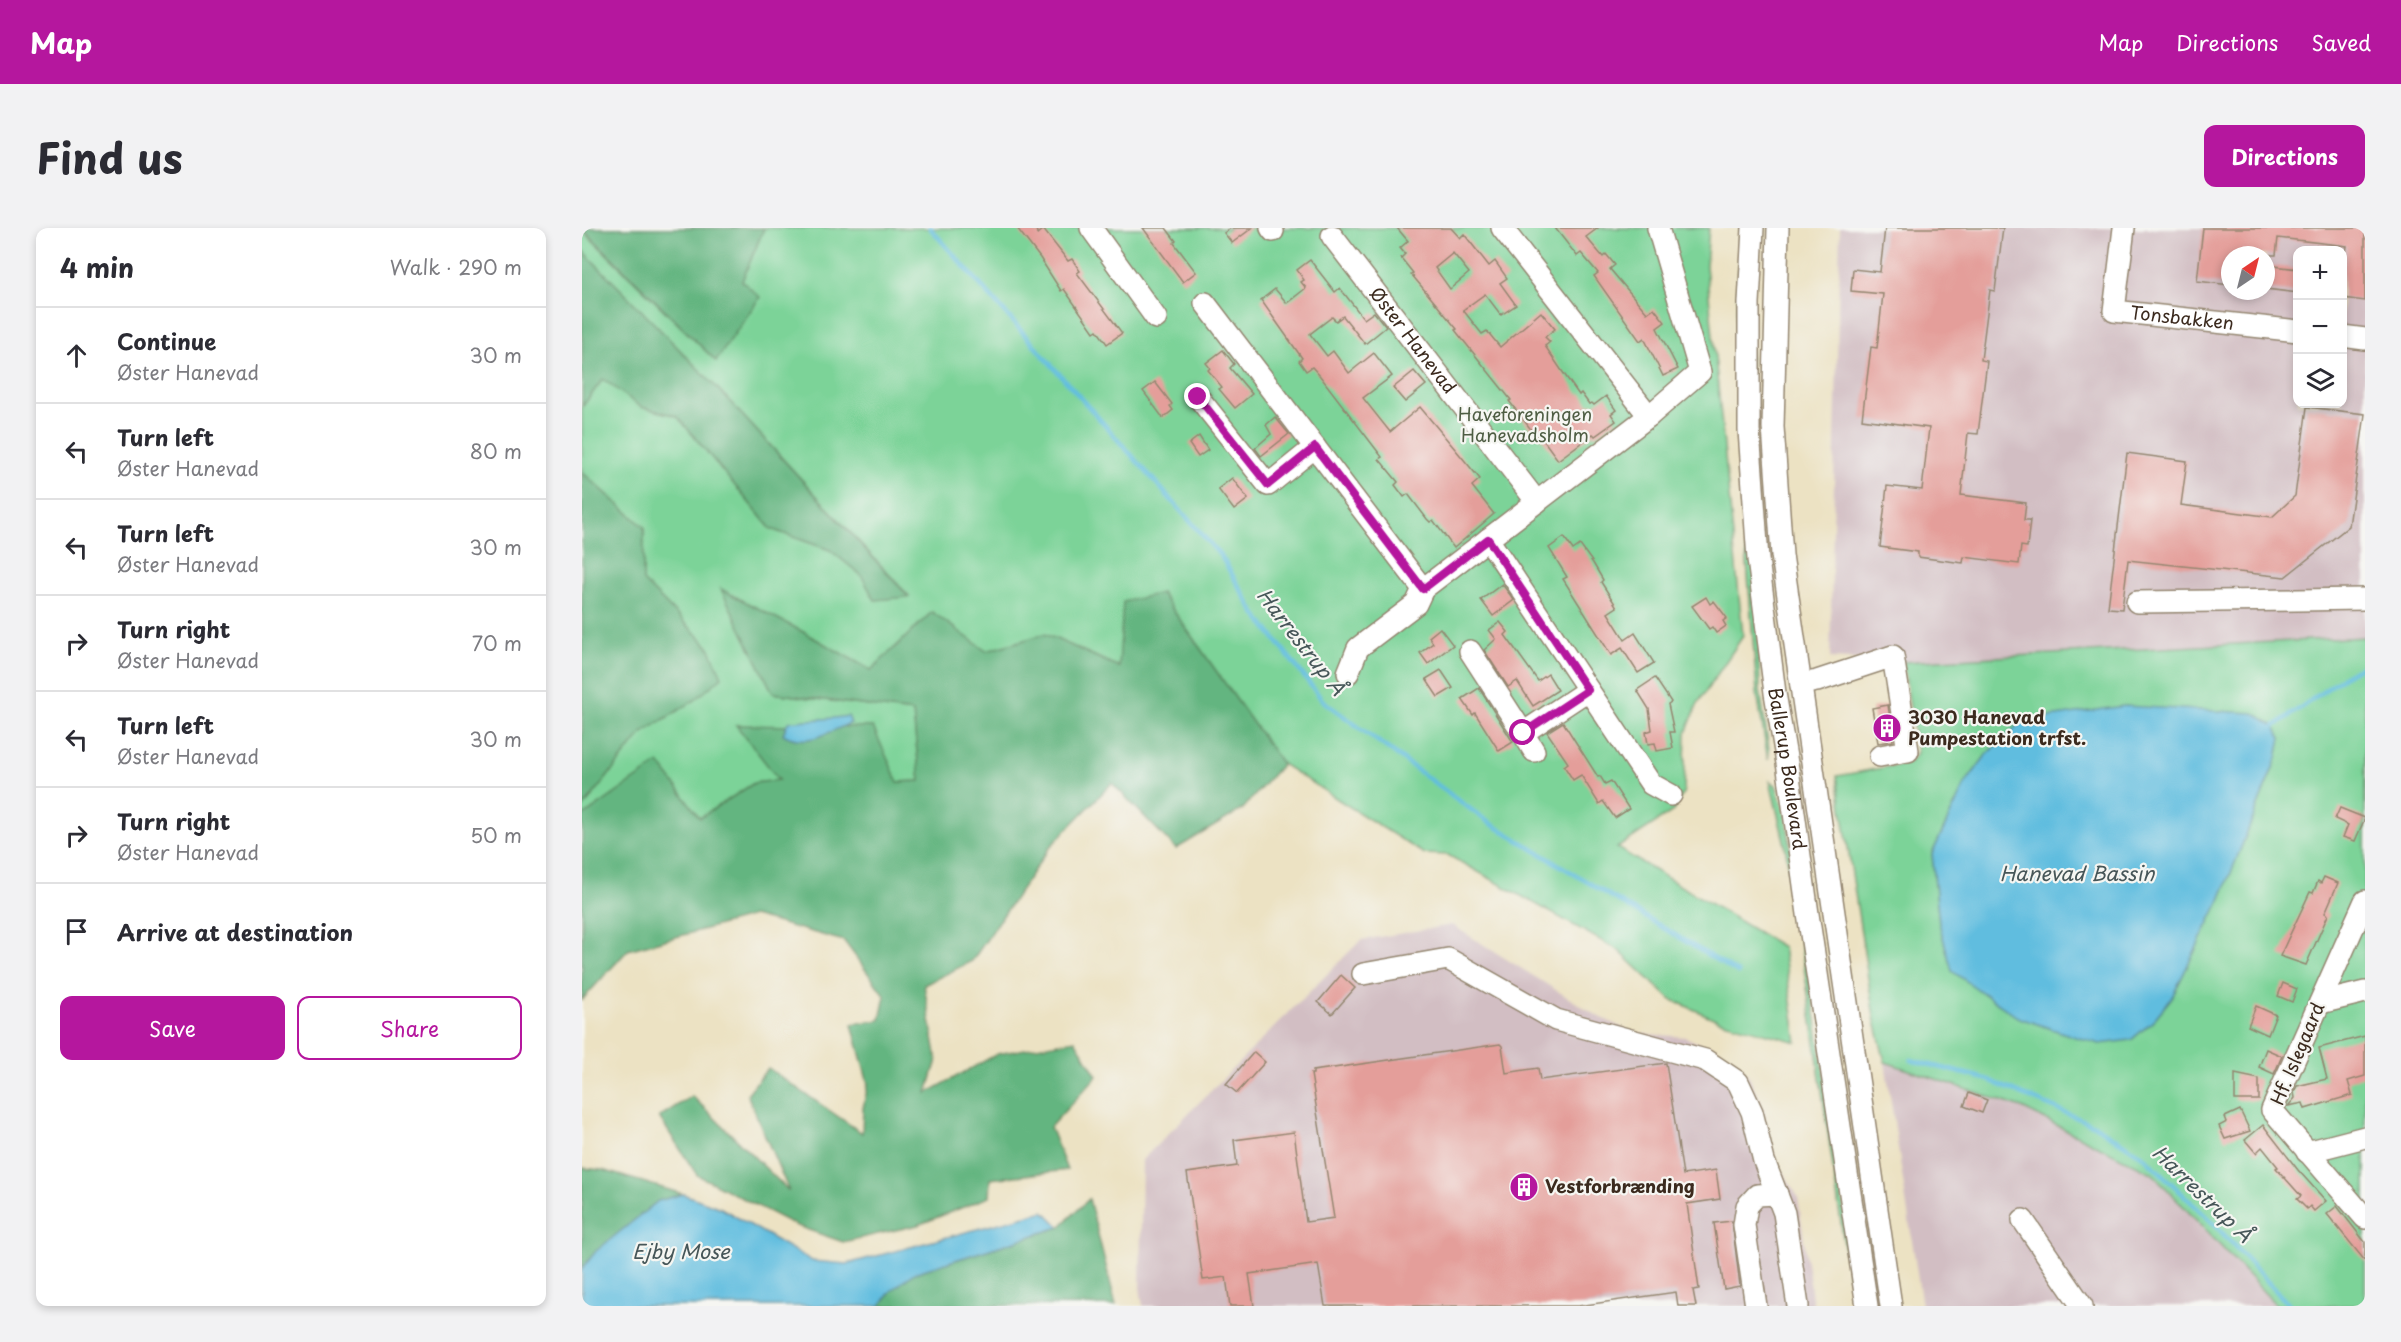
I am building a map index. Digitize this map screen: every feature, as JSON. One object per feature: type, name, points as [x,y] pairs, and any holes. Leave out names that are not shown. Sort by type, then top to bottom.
[{"type":"street","points":[[1091,228],[1156,318]]},
{"type":"street","points":[[1502,228],[1649,416]]},
{"type":"street","points":[[1348,674],[1358,648],[1416,604],[1423,589],[1649,416],[1700,372],[1658,228]]},
{"type":"street","name":"Ballerup Boulevard","points":[[1753,228],[1749,303],[1749,430],[1758,559],[1775,693],[1867,1306]]},
{"type":"street","name":"Ballerup Boulevard","points":[[1779,228],[1773,427],[1782,555],[1891,1306]]},
{"type":"street","name":"Tonsbakken","points":[[2124,228],[2114,311],[2293,330]]},
{"type":"street","name":"Øster Hanevad","points":[[1332,236],[1537,501]]},
{"type":"street","points":[[1205,303],[1423,589]]},
{"type":"street","points":[[2347,337],[2365,339]]},
{"type":"street","points":[[1198,397],[1268,485],[1318,451]]},
{"type":"street","points":[[1488,539],[1651,784],[1671,795]]},
{"type":"street","points":[[2137,602],[2365,599]]},
{"type":"street","points":[[1470,651],[1529,742],[1588,690]]},
{"type":"street","points":[[1801,684],[1893,656],[1908,750],[1880,756]]},
{"type":"street","name":"Hf. Islegaard","points":[[2365,901],[2272,1110],[2365,1218]]},
{"type":"street","points":[[1363,974],[1448,959],[1556,1020],[1705,1060],[1738,1082],[1752,1112],[1764,1161],[1784,1213],[1798,1306]]},
{"type":"street","points":[[2320,1003],[2365,992]]},
{"type":"street","points":[[2307,1152],[2365,1137]]},
{"type":"street","points":[[1756,1306],[1744,1226],[1747,1206],[1757,1195],[1777,1194]]},
{"type":"street","points":[[2024,1220],[2082,1306]]},
{"type":"shaded area","points":[[1840,228],[2365,228],[2365,637],[1903,662],[1830,658]]},
{"type":"shaded area","points":[[1452,925],[1596,1015],[1633,1033],[1685,1037],[1728,1056],[1748,1075],[1762,1104],[1775,1158],[1798,1197],[1813,1306],[1143,1306],[1140,1288],[1142,1160],[1361,940]]},
{"type":"shaded area","points":[[1885,1062],[2022,1108],[2152,1173],[2277,1306],[1922,1306]]},
{"type":"green space","points":[[582,228],[764,228],[742,281],[760,297],[716,361]]},
{"type":"green space","name":"Haveforeningen Hanevadsholm","points":[[764,228],[1709,228],[1706,266],[1743,636],[1698,703],[1686,733],[1684,792],[1673,811],[1617,848],[1783,947],[1797,1042],[1720,1021],[1670,999],[1618,950],[1448,855],[1424,854],[1282,764],[1161,593],[1119,667],[1045,634],[986,651],[932,612],[871,671],[805,633],[722,590],[773,693],[913,712],[920,781],[898,782],[737,725],[780,780],[754,783],[700,818],[659,764],[582,817],[582,809],[642,733],[695,700],[709,647],[643,581],[644,527],[582,472],[582,407],[603,379],[641,407],[677,416],[771,529],[830,550],[861,575],[875,600],[909,596],[722,393],[582,250],[582,230],[716,361],[742,281]]},
{"type":"green space","points":[[1741,228],[1746,228],[1760,690],[1769,750],[1768,760],[1757,693],[1739,458],[1736,324]]},
{"type":"green space","points":[[582,250],[722,393],[909,597],[875,600],[861,575],[830,550],[771,529],[677,416],[641,407],[603,379],[582,407]]},
{"type":"green space","points":[[582,472],[644,527],[643,581],[709,647],[722,677],[695,700],[642,733],[582,809]]},
{"type":"green space","points":[[721,589],[871,670],[932,612],[986,651],[1045,634],[1119,667],[1123,602],[1161,593],[1282,764],[1243,809],[1176,849],[1112,783],[1050,847],[972,961],[924,985],[937,1060],[927,1093],[997,1054],[1075,1040],[1097,1076],[1050,1127],[1067,1170],[990,1179],[989,1197],[918,1225],[843,1242],[797,1226],[697,1175],[659,1117],[692,1096],[789,1191],[747,1094],[768,1068],[862,1133],[863,1108],[868,1084],[852,1024],[880,1020],[885,996],[844,941],[753,916],[628,950],[582,1000],[582,817],[659,763],[700,818],[754,783],[779,780],[736,725],[873,727],[898,782],[920,781],[913,712],[773,693]]},
{"type":"green space","points":[[2365,637],[2365,1306],[2277,1306],[2152,1173],[2022,1108],[1885,1062],[1874,1017],[1837,776],[1909,763],[1917,753],[1903,662]],"holes":[[[2281,738],[2277,758],[2220,900],[2172,997],[2152,1022],[2131,1040],[1939,923],[1932,854],[1965,784],[1987,754]]]},
{"type":"green space","points":[[1770,781],[1776,785],[1786,816],[1799,906],[1795,908],[1785,845]]},
{"type":"green space","points":[[1800,939],[1804,939],[1858,1306],[1853,1306]]},
{"type":"green space","points":[[582,1168],[602,1170],[683,1194],[658,1201],[597,1251],[582,1269]]},
{"type":"green space","points":[[1089,1199],[1116,1305],[880,1306],[891,1291],[914,1273],[1060,1227]]},
{"type":"water","name":"Hanevad Bassin","points":[[2124,706],[2254,713],[2275,726],[2281,738],[2277,758],[2220,900],[2172,997],[2152,1022],[2131,1040],[2100,1044],[2017,1017],[1952,971],[1939,923],[1932,854],[1965,784],[1987,754],[2022,721]]},
{"type":"water","points":[[848,716],[851,723],[817,737],[800,739],[783,734],[788,722]]},
{"type":"water","name":"Ejby Mose","points":[[683,1194],[721,1208],[812,1261],[847,1264],[1044,1211],[1060,1227],[914,1273],[891,1291],[880,1306],[582,1306],[582,1269],[596,1251],[658,1201]]},
{"type":"building","points":[[1017,228],[1036,228],[1037,234],[1043,229],[1068,261],[1072,259],[1080,271],[1077,273],[1122,333],[1107,344],[1097,330],[1094,332],[1064,289],[1061,291]]},
{"type":"building","points":[[1143,228],[1166,228],[1176,241],[1174,243],[1196,272],[1183,282]]},
{"type":"building","points":[[1231,228],[1252,228],[1232,243],[1224,233]]},
{"type":"building","points":[[1397,228],[1451,228],[1460,238],[1464,234],[1489,266],[1495,261],[1507,278],[1500,283],[1516,305],[1501,315],[1485,294],[1463,310],[1482,334],[1487,331],[1500,347],[1541,312],[1555,329],[1545,337],[1550,342],[1545,346],[1562,371],[1579,395],[1581,393],[1589,404],[1594,405],[1606,396],[1616,410],[1611,414],[1616,421],[1595,436],[1593,434],[1558,460],[1539,434],[1536,436],[1509,401],[1511,400],[1455,330],[1457,329],[1411,274],[1413,273],[1401,258],[1405,254],[1400,248],[1408,241]],"holes":[[[1453,253],[1469,273],[1450,289],[1435,268]]]},
{"type":"building","points":[[1555,228],[1598,228],[1586,237],[1603,257],[1606,254],[1615,265],[1610,269],[1647,313],[1654,308],[1665,322],[1657,328],[1678,369],[1663,376],[1644,338],[1640,341],[1594,276],[1598,273],[1581,253],[1577,256]]},
{"type":"building","points":[[1885,228],[2003,228],[1995,291],[1990,290],[1981,360],[1987,361],[1978,434],[1968,433],[1961,495],[2026,503],[2024,520],[2030,520],[2027,547],[2021,546],[2019,564],[1964,557],[1963,563],[1918,557],[1918,552],[1880,547],[1887,486],[1922,490],[1929,428],[1862,419],[1871,347],[1877,348],[1883,294],[1851,291],[1853,269],[1880,272]]},
{"type":"building","points":[[2203,228],[2365,228],[2365,301],[2347,299],[2347,246],[2278,238],[2275,255],[2275,246],[2221,246],[2221,284],[2197,281]]},
{"type":"building","points":[[1310,260],[1335,292],[1340,288],[1364,319],[1374,312],[1386,327],[1365,344],[1343,316],[1336,321],[1332,317],[1310,334],[1327,356],[1333,351],[1349,373],[1374,353],[1392,376],[1363,398],[1390,432],[1420,407],[1480,479],[1472,486],[1494,514],[1454,548],[1433,520],[1430,522],[1427,519],[1408,494],[1404,497],[1395,485],[1398,482],[1379,459],[1382,457],[1320,376],[1312,367],[1306,371],[1299,361],[1302,358],[1261,300],[1275,289],[1287,303],[1306,288],[1297,270]]},
{"type":"building","points":[[2275,266],[2293,268],[2293,292],[2275,290]]},
{"type":"building","points":[[1223,350],[1234,364],[1230,368],[1252,394],[1235,408],[1219,389],[1222,387],[1208,370],[1210,368],[1206,363]]},
{"type":"building","points":[[1414,371],[1426,385],[1405,402],[1393,388]]},
{"type":"building","points":[[1155,382],[1172,404],[1170,406],[1173,410],[1163,418],[1143,391]]},
{"type":"building","points":[[2307,408],[2365,414],[2349,526],[2285,577],[2128,560],[2122,609],[2108,608],[2127,453],[2187,461],[2181,505],[2272,517],[2295,496]]},
{"type":"building","points":[[1275,417],[1289,434],[1261,456],[1255,448],[1271,434],[1266,425]]},
{"type":"building","points":[[1199,436],[1208,450],[1198,457],[1189,444]]},
{"type":"building","points":[[1232,478],[1248,499],[1234,510],[1218,489]]},
{"type":"building","points":[[1564,537],[1573,550],[1580,545],[1593,563],[1603,580],[1601,582],[1617,607],[1608,613],[1625,640],[1635,633],[1654,663],[1638,673],[1622,648],[1611,655],[1563,579],[1567,577],[1549,548]]},
{"type":"building","points":[[1502,584],[1514,600],[1493,616],[1481,600]]},
{"type":"building","points":[[1706,597],[1710,604],[1714,601],[1727,618],[1723,621],[1726,626],[1716,633],[1712,627],[1709,629],[1692,606]]},
{"type":"building","points":[[1500,622],[1508,632],[1505,635],[1538,681],[1548,674],[1558,690],[1533,706],[1517,681],[1508,687],[1484,650],[1496,639],[1489,630]]},
{"type":"building","points":[[1440,628],[1453,645],[1428,664],[1420,653],[1433,643],[1429,637]]},
{"type":"building","points":[[1441,670],[1453,688],[1438,697],[1426,679]]},
{"type":"building","points":[[1655,678],[1671,702],[1668,704],[1674,732],[1670,732],[1673,748],[1657,751],[1655,743],[1648,744],[1646,732],[1652,730],[1649,709],[1637,690]]},
{"type":"building","points":[[1479,688],[1513,742],[1499,751],[1475,713],[1473,715],[1462,699]]},
{"type":"building","points":[[1888,705],[1893,741],[1878,743],[1872,708]]},
{"type":"building","points":[[1563,722],[1598,777],[1600,776],[1605,784],[1611,781],[1629,809],[1615,818],[1603,801],[1599,804],[1581,775],[1573,780],[1564,766],[1568,763],[1547,732]]},
{"type":"building","points":[[2340,808],[2365,818],[2355,841],[2343,837],[2348,825],[2335,819]]},
{"type":"building","points":[[2324,877],[2338,883],[2325,913],[2328,915],[2306,965],[2280,956],[2310,892],[2313,893],[2318,881],[2321,883]]},
{"type":"building","points":[[1341,975],[1355,988],[1332,1014],[1318,1002]]},
{"type":"building","points":[[2283,983],[2297,989],[2292,1002],[2278,996]]},
{"type":"building","points":[[2256,1006],[2276,1015],[2268,1035],[2248,1026]]},
{"type":"building","points":[[2365,1036],[2365,1076],[2348,1081],[2352,1095],[2305,1109],[2303,1103],[2288,1106],[2295,1098],[2294,1092],[2297,1086],[2327,1079],[2319,1048]]},
{"type":"building","name":"Vestforbrænding","points":[[1500,1044],[1506,1073],[1538,1068],[1540,1080],[1666,1063],[1683,1175],[1716,1170],[1720,1199],[1687,1204],[1699,1289],[1693,1290],[1696,1306],[1678,1306],[1676,1292],[1578,1306],[1325,1306],[1318,1264],[1249,1274],[1254,1306],[1230,1306],[1226,1277],[1203,1280],[1187,1173],[1237,1166],[1234,1140],[1294,1132],[1306,1222],[1334,1218],[1311,1074],[1313,1071]]},
{"type":"building","points":[[2266,1049],[2282,1056],[2274,1074],[2259,1067]]},
{"type":"building","points":[[1254,1052],[1265,1062],[1237,1093],[1226,1084]]},
{"type":"building","points":[[2235,1074],[2259,1079],[2259,1100],[2235,1100]]},
{"type":"building","points":[[1969,1093],[1987,1100],[1982,1113],[1964,1106]]},
{"type":"building","points":[[2240,1110],[2250,1131],[2225,1139],[2219,1126],[2227,1122],[2225,1117]]},
{"type":"building","points":[[2263,1125],[2326,1201],[2314,1211],[2310,1206],[2307,1209],[2297,1199],[2301,1196],[2276,1168],[2278,1167],[2262,1147],[2256,1153],[2245,1140]]},
{"type":"building","points":[[2337,1206],[2365,1242],[2365,1261],[2327,1214]]},
{"type":"building","points":[[1732,1221],[1740,1286],[1724,1289],[1714,1223]]},
{"type":"waterway","name":"Harrestrup Å","points":[[930,228],[1221,556],[1254,612],[1323,701],[1488,822],[1738,973]]},
{"type":"waterway","points":[[2275,726],[2349,673],[2365,665]]},
{"type":"waterway","name":"Harrestrup Å","points":[[1911,1060],[1986,1079],[2094,1125],[2143,1156],[2215,1225],[2290,1306]]},
{"type":"place","name":"3030 Hanevad Pumpestation trfst.","points":[[1887,728]]},
{"type":"place","name":"Vestforbrænding","points":[[1524,1187]]},
{"type":"route","points":[[1198,397],[1268,485],[1315,447],[1423,589],[1488,539],[1588,690],[1523,733]]}]
